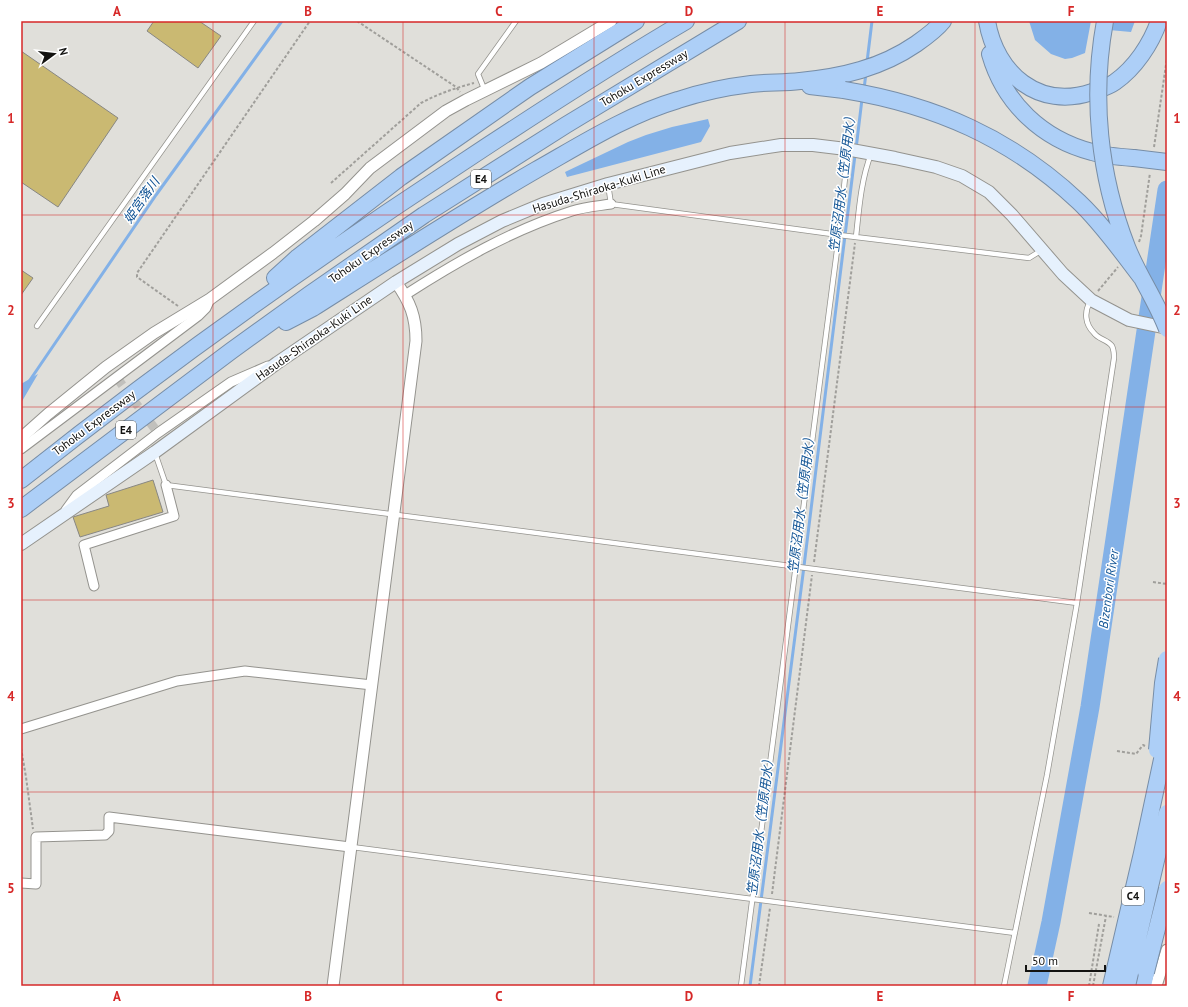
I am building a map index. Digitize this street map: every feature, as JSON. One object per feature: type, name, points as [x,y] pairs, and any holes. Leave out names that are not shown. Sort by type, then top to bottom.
[{"type":"highway","points":[[217,331],[310,248],[401,177],[530,87],[636,21]]},
{"type":"highway","name":"Tohoku Expressway","points":[[21,480],[217,331],[295,274],[560,98],[686,21]]},
{"type":"highway","name":"Tohoku Expressway","points":[[21,509],[231,351],[424,215],[573,121],[738,21]]},
{"type":"highway","points":[[844,82],[864,70],[883,63],[905,52],[923,39],[943,21]]},
{"type":"highway","points":[[986,21],[996,50],[1013,75],[1026,85],[1043,93],[1059,97],[1077,96],[1103,88],[1115,82],[1139,58],[1147,46],[1159,21]]},
{"type":"highway","points":[[986,21],[985,28],[987,43],[992,61],[1000,78],[1018,107],[1037,125],[1060,140],[1081,149],[1110,156],[1167,162]]},
{"type":"highway","points":[[1105,21],[1099,63],[1098,84],[1099,123],[1104,162],[1111,196],[1121,230],[1141,276],[1167,328]]},
{"type":"highway","points":[[231,351],[313,308],[483,201],[625,120],[652,108],[704,93],[729,87],[772,83],[844,82],[877,95],[932,111],[983,134],[1022,156],[1080,202],[1107,232],[1141,276]]},
{"type":"highway","points":[[1152,806],[1163,683],[1167,659]]},
{"type":"highway","name":"C4","points":[[1111,986],[1167,736]]},
{"type":"highway","name":"C4","points":[[1127,986],[1167,813]]},
{"type":"highway","points":[[1143,986],[1167,889]]},
{"type":"main road","name":"Hasuda-Shiraoka-Kuki Line","points":[[21,544],[155,452],[276,363],[396,282],[458,244],[502,221],[543,204],[608,184],[730,153],[781,145],[813,145],[846,149],[936,167],[962,176],[989,192],[1012,215],[1063,274],[1091,300],[1129,320],[1167,328]]},
{"type":"street","points":[[21,438],[48,414],[106,368],[154,333],[210,299],[314,221],[345,194],[370,168],[446,111],[541,63],[611,21]]},
{"type":"street","points":[[405,295],[460,261],[507,237],[573,211],[611,204]]},
{"type":"street","points":[[333,986],[416,341],[416,326],[411,307],[396,282]]},
{"type":"street","points":[[21,449],[198,316],[206,308],[210,299]]},
{"type":"street","points":[[62,516],[77,496],[158,433],[230,382],[276,363]]},
{"type":"street","points":[[94,586],[84,546],[174,516],[166,485]]},
{"type":"street","points":[[21,729],[177,681],[245,671],[372,685]]},
{"type":"street","points":[[21,883],[36,884],[36,837],[105,835],[109,831],[110,817],[350,847]]},
{"type":"street","points":[[1156,986],[1167,950]]},
{"type":"lane","points":[[37,326],[254,21]]},
{"type":"lane","points":[[485,91],[478,74],[516,21]]},
{"type":"lane","points":[[741,986],[839,235],[845,178],[846,149]]},
{"type":"lane","points":[[856,237],[860,201],[867,166],[872,154]]},
{"type":"lane","points":[[608,184],[611,204],[839,235],[1029,258],[1042,250]]},
{"type":"lane","points":[[1004,986],[1047,775],[1077,603],[1114,358],[1114,350],[1111,345],[1094,334],[1087,322],[1085,314],[1086,308],[1091,300]]},
{"type":"lane","points":[[155,452],[166,485],[1077,603]]},
{"type":"lane","points":[[350,847],[1015,933]]},
{"type":"path","points":[[186,314],[180,307],[137,277],[137,273],[310,21]]},
{"type":"path","points":[[357,21],[456,87],[466,100]]},
{"type":"path","points":[[1154,149],[1167,58]]},
{"type":"path","points":[[331,182],[421,103],[456,87],[474,83]]},
{"type":"path","points":[[1139,242],[1150,173]]},
{"type":"path","points":[[759,986],[856,237]]},
{"type":"path","points":[[1091,300],[1120,265]]},
{"type":"path","points":[[1153,582],[1167,584]]},
{"type":"path","points":[[1117,751],[1136,754],[1143,745],[1149,746]]},
{"type":"path","points":[[21,748],[32,828],[36,837]]},
{"type":"path","points":[[1093,986],[1106,916]]},
{"type":"path","points":[[1089,986],[1099,924]]},
{"type":"water","points":[[1029,21],[1091,21],[1085,53],[1065,59],[1051,54],[1035,40]]},
{"type":"water","points":[[1111,21],[1135,21],[1131,32],[1109,30]]},
{"type":"water","points":[[708,119],[710,126],[701,142],[567,177],[565,172],[646,135],[672,127]]},
{"type":"water","points":[[38,374],[21,403],[21,384]]},
{"type":"building","points":[[154,21],[199,21],[221,36],[198,68],[147,31]]},
{"type":"building","points":[[21,51],[118,118],[58,207],[21,182]]},
{"type":"building","points":[[21,270],[33,278],[21,295]]},
{"type":"building","points":[[153,480],[163,512],[80,537],[73,517],[109,506],[106,495]]},
{"type":"waterway","name":"姫宮落川","points":[[30,380],[156,195],[282,21]]},
{"type":"waterway","name":"笠原沼用水（笠原用水）","points":[[867,62],[872,21]]},
{"type":"waterway","name":"笠原沼用水（笠原用水）","points":[[864,89],[866,73]]},
{"type":"waterway","name":"笠原沼用水（笠原用水）","points":[[856,149],[862,99]]},
{"type":"waterway","name":"笠原沼用水（笠原用水）","points":[[750,986],[855,155]]},
{"type":"waterway","name":"Bizenbori River","points":[[1037,986],[1051,922],[1090,707],[1167,190]]},
{"type":"tunnel","points":[[117,378],[158,433]]}]
